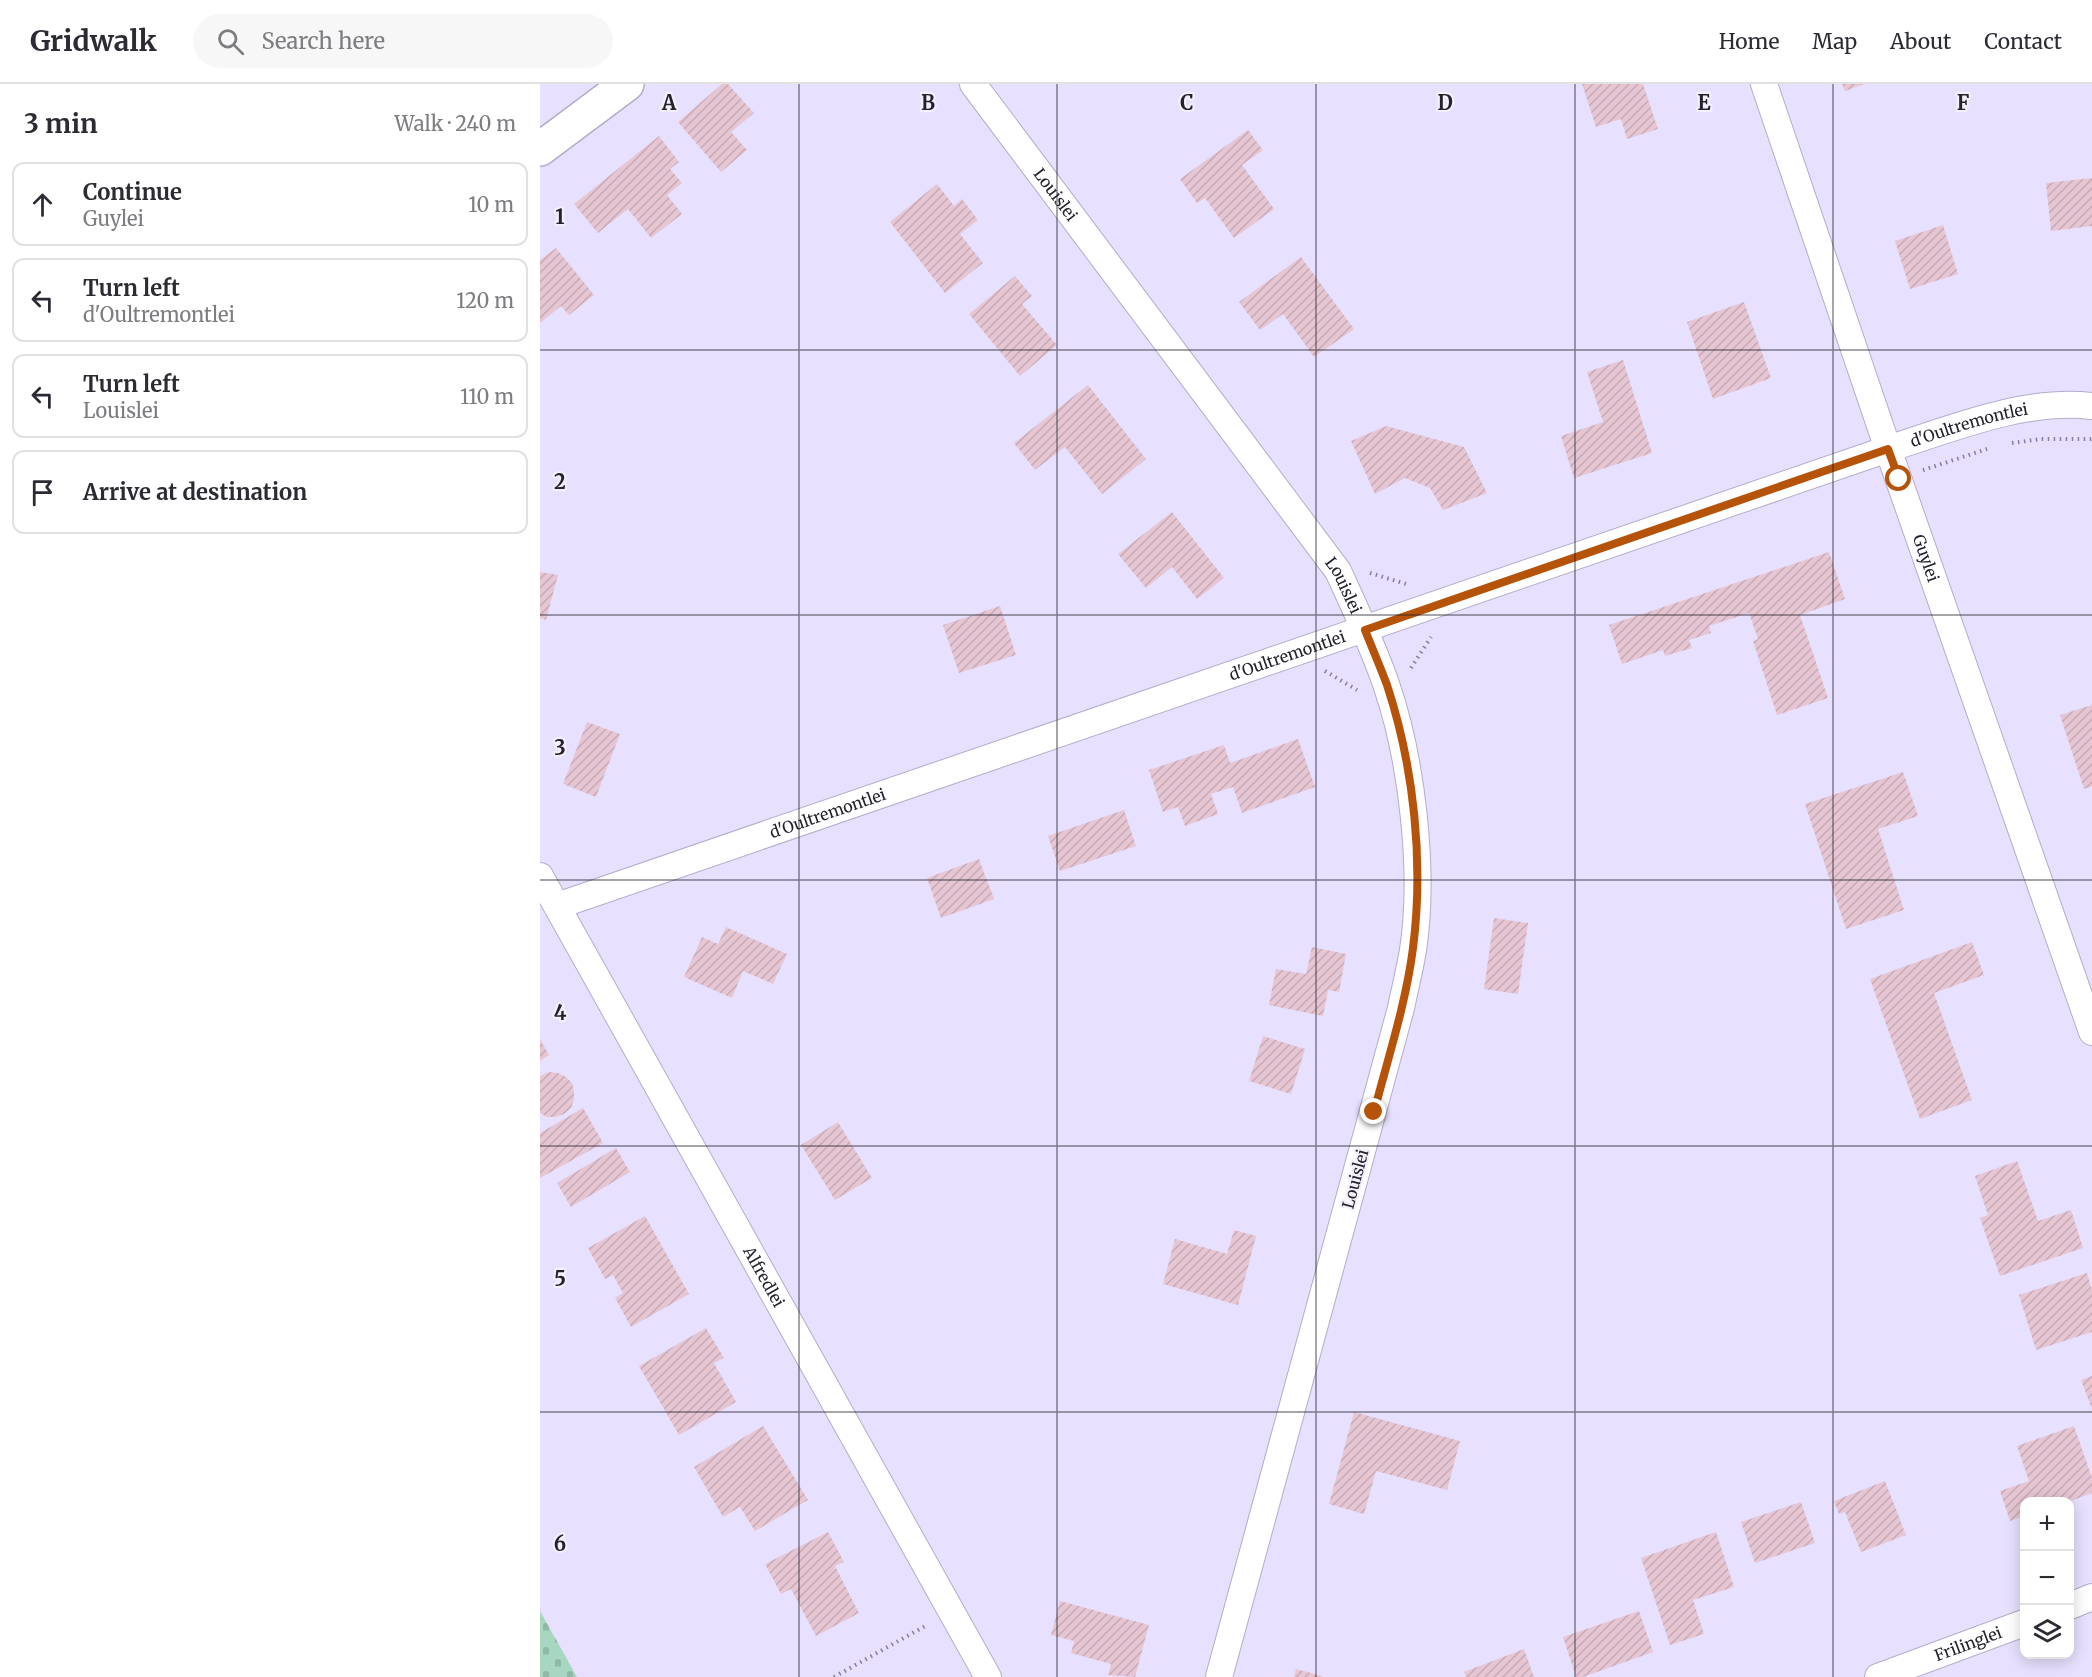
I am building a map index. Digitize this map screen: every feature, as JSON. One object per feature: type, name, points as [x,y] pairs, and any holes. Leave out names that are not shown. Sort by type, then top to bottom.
[{"type":"street","points":[[540,149],[627,84]]},
{"type":"street","name":"Louislei","points":[[973,84],[1338,571],[1365,630],[1388,689],[1409,782],[1415,831],[1417,892],[1413,948],[1401,1008],[1219,1677]]},
{"type":"street","name":"Guylei","points":[[1764,84],[1888,449],[2092,1032]]},
{"type":"street","name":"d'Oultremontlei","points":[[557,906],[1888,449],[1983,419],[2027,408],[2092,406]]},
{"type":"street","name":"Alfredlei","points":[[540,876],[988,1677]]},
{"type":"street","points":[[2072,1605],[2092,1597]]},
{"type":"street","name":"Frilinglei","points":[[1878,1677],[2020,1625]]},
{"type":"path","points":[[834,1677],[952,1612]]},
{"type":"green space","points":[[540,1611],[577,1677],[540,1677]]},
{"type":"building","points":[[722,84],[728,84],[754,113],[731,132],[747,150],[721,172],[678,122]]},
{"type":"building","points":[[1582,84],[1643,84],[1658,129],[1627,139],[1621,119],[1596,127]]},
{"type":"building","points":[[1842,84],[1864,84],[1845,91]]},
{"type":"building","points":[[1248,130],[1263,150],[1242,165],[1274,209],[1234,238],[1205,198],[1197,203],[1180,179]]},
{"type":"building","points":[[659,136],[679,162],[670,169],[682,183],[667,195],[682,214],[651,238],[628,209],[598,233],[574,204]]},
{"type":"building","points":[[2092,178],[2092,226],[2051,231],[2046,183]]},
{"type":"building","points":[[937,184],[954,206],[962,199],[978,220],[960,234],[983,263],[945,293],[890,222]]},
{"type":"building","points":[[1943,225],[1958,274],[1910,289],[1895,241]]},
{"type":"building","points":[[556,248],[594,295],[569,315],[561,306],[540,323],[540,260]]},
{"type":"building","points":[[1301,257],[1354,329],[1314,357],[1283,314],[1260,330],[1239,302]]},
{"type":"building","points":[[1015,276],[1032,296],[1022,304],[1057,345],[1020,376],[969,314]]},
{"type":"building","points":[[1744,302],[1771,378],[1713,399],[1687,322]]},
{"type":"building","points":[[1623,360],[1652,453],[1574,478],[1561,436],[1603,422],[1587,372]]},
{"type":"building","points":[[1088,385],[1146,459],[1102,494],[1065,447],[1035,470],[1014,443]]},
{"type":"building","points":[[1386,426],[1464,447],[1487,493],[1443,510],[1430,488],[1405,478],[1375,494],[1351,441]]},
{"type":"building","points":[[1172,512],[1224,578],[1197,599],[1172,567],[1146,588],[1118,554]]},
{"type":"building","points":[[1829,552],[1845,599],[1800,615],[1828,698],[1777,715],[1753,641],[1758,639],[1749,613],[1709,626],[1711,633],[1689,640],[1692,648],[1665,656],[1663,650],[1622,664],[1609,625]]},
{"type":"building","points":[[540,572],[558,575],[546,620],[540,618]]},
{"type":"building","points":[[1000,606],[1016,655],[959,673],[943,625]]},
{"type":"building","points":[[2092,705],[2092,786],[2084,789],[2060,715]]},
{"type":"building","points":[[587,722],[620,734],[596,797],[563,784]]},
{"type":"building","points":[[1298,739],[1315,787],[1242,813],[1233,787],[1211,794],[1218,814],[1185,826],[1178,807],[1163,812],[1149,770],[1224,745],[1230,763]]},
{"type":"building","points":[[1903,772],[1918,816],[1878,829],[1904,910],[1846,929],[1805,804]]},
{"type":"building","points":[[1124,810],[1136,846],[1060,871],[1048,836]]},
{"type":"building","points":[[979,859],[994,899],[941,918],[927,878]]},
{"type":"building","points":[[1494,918],[1528,923],[1518,994],[1484,989]]},
{"type":"building","points":[[726,927],[787,954],[773,984],[743,971],[732,998],[684,977],[702,937],[718,944]]},
{"type":"building","points":[[1972,942],[1984,975],[1934,993],[1972,1100],[1920,1119],[1870,979]]},
{"type":"building","points":[[1312,947],[1346,954],[1339,992],[1328,990],[1323,1016],[1269,1005],[1276,969],[1306,974]]},
{"type":"building","points":[[1263,1036],[1305,1049],[1291,1094],[1249,1081]]},
{"type":"building","points":[[540,1039],[549,1055],[540,1061]]},
{"type":"building","points":[[549,1072],[566,1077],[572,1083],[574,1092],[571,1108],[556,1117],[547,1117],[540,1113],[540,1076]]},
{"type":"building","points":[[583,1108],[603,1143],[540,1178],[540,1133]]},
{"type":"building","points":[[838,1122],[872,1178],[835,1200],[801,1145]]},
{"type":"building","points":[[616,1148],[630,1172],[571,1207],[557,1183]]},
{"type":"building","points":[[2017,1161],[2038,1221],[2071,1210],[2083,1248],[2000,1276],[1980,1218],[1988,1215],[1975,1176]]},
{"type":"building","points":[[645,1216],[689,1294],[631,1327],[615,1298],[623,1293],[613,1275],[605,1279],[588,1248]]},
{"type":"building","points":[[1234,1230],[1256,1236],[1238,1305],[1163,1284],[1175,1239],[1227,1254]]},
{"type":"building","points":[[2087,1273],[2092,1290],[2092,1332],[2036,1350],[2019,1295]]},
{"type":"building","points":[[706,1328],[724,1358],[714,1363],[736,1402],[679,1435],[639,1366]]},
{"type":"building","points":[[2092,1376],[2092,1409],[2081,1380]]},
{"type":"building","points":[[1354,1412],[1460,1441],[1447,1490],[1376,1471],[1364,1514],[1329,1504]]},
{"type":"building","points":[[763,1426],[808,1500],[755,1531],[740,1507],[723,1517],[694,1467]]},
{"type":"building","points":[[2074,1426],[2092,1478],[2092,1493],[2074,1500],[2074,1497],[2020,1497],[2020,1517],[2010,1521],[2000,1491],[2029,1481],[2017,1446]]},
{"type":"building","points":[[1885,1481],[1906,1535],[1861,1552],[1845,1512],[1839,1514],[1834,1501]]},
{"type":"building","points":[[1801,1502],[1815,1543],[1755,1563],[1741,1522]]},
{"type":"building","points":[[828,1532],[844,1562],[835,1566],[859,1613],[816,1636],[791,1589],[781,1594],[765,1564]]},
{"type":"building","points":[[1716,1532],[1734,1587],[1693,1600],[1704,1634],[1670,1645],[1641,1558]]},
{"type":"building","points":[[1060,1601],[1149,1625],[1135,1677],[1108,1675],[1111,1664],[1071,1653],[1074,1641],[1051,1635]]},
{"type":"building","points":[[1639,1611],[1653,1652],[1583,1677],[1576,1677],[1563,1637]]},
{"type":"building","points":[[1524,1649],[1534,1677],[1466,1677],[1464,1672]]},
{"type":"building","points":[[1296,1669],[1322,1676],[1322,1677],[1294,1677]]},
{"type":"route","points":[[1374,1112],[1401,1008],[1413,948],[1417,892],[1415,831],[1409,782],[1388,689],[1365,630],[1888,449],[1899,479]]}]
